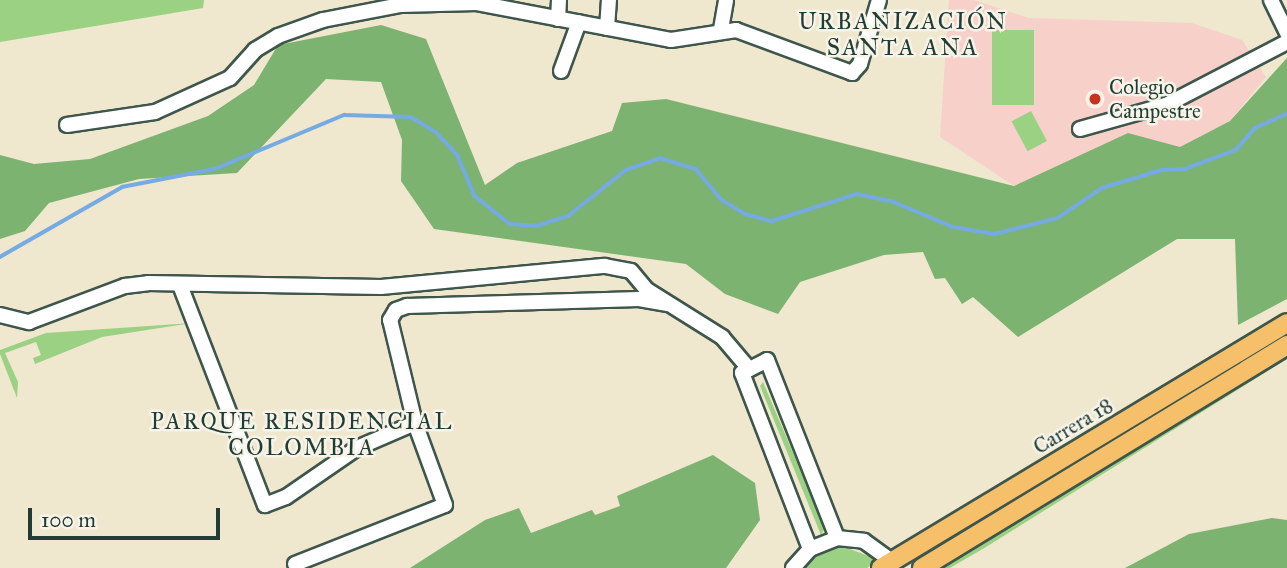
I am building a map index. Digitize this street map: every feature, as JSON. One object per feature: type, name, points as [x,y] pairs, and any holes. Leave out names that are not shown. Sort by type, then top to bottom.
[{"type":"main road","name":"Carrera 18","points":[[886,565],[1287,323]]},
{"type":"main road","name":"Carrera 18","points":[[922,568],[1287,345]]},
{"type":"street","points":[[558,19],[559,0]]},
{"type":"street","points":[[607,28],[609,0]]},
{"type":"street","points":[[721,29],[726,0]]},
{"type":"street","points":[[67,125],[155,112],[230,78],[266,42],[323,20],[400,5],[477,1],[519,6],[558,19],[678,40],[721,29],[736,30],[852,73],[860,64],[879,0]]},
{"type":"street","points":[[1271,0],[1287,33]]},
{"type":"street","points":[[561,71],[579,22]]},
{"type":"street","points":[[1080,129],[1166,105],[1287,42]]},
{"type":"street","points":[[0,315],[29,322],[125,286],[381,287],[605,266],[631,271],[647,290],[722,337],[749,369]]},
{"type":"street","points":[[180,285],[265,505],[286,497],[357,448],[415,423]]},
{"type":"street","points":[[295,564],[445,505],[415,423],[390,320],[396,310],[407,306],[639,299],[668,304]]},
{"type":"street","points":[[810,549],[742,373],[767,360],[837,538]]},
{"type":"street","points":[[793,568],[810,549],[837,538],[864,541],[886,565]]},
{"type":"shaded area","name":"Colegio Campestre","points":[[949,0],[974,0],[1029,18],[1192,23],[1242,40],[1266,77],[1230,121],[1180,147],[1128,134],[1014,186],[940,137]]},
{"type":"green space","points":[[0,0],[204,0],[203,8],[0,42]]},
{"type":"green space","points":[[381,25],[426,39],[485,185],[517,163],[612,131],[622,103],[666,99],[1014,186],[1128,133],[1180,147],[1230,121],[1287,58],[1287,299],[1238,325],[1235,239],[1177,239],[1018,337],[973,297],[962,304],[945,278],[935,279],[923,252],[884,255],[800,282],[778,314],[725,294],[686,264],[434,229],[401,181],[402,140],[381,82],[326,79],[237,173],[139,179],[49,203],[25,231],[0,239],[0,155],[34,164],[90,159],[208,116],[254,85],[278,45]]},
{"type":"green space","points":[[992,30],[1034,30],[1034,105],[992,105]]},
{"type":"green space","points":[[1031,111],[1047,141],[1028,151],[1012,121]]},
{"type":"green space","points":[[192,323],[102,337],[35,364],[33,358],[41,355],[36,342],[5,353],[18,382],[17,398],[0,354],[0,350],[46,333]]},
{"type":"green space","points":[[1287,354],[1287,359],[986,547],[950,568],[938,568]]},
{"type":"green space","points":[[763,382],[825,528],[821,535],[760,386]]},
{"type":"green space","points":[[713,455],[755,483],[760,520],[726,568],[410,568],[485,520],[519,508],[531,533],[592,510],[595,515],[620,506],[617,496]]},
{"type":"green space","points":[[1272,518],[1287,520],[1287,568],[1125,568],[1189,534]]},
{"type":"green space","points":[[842,546],[879,560],[867,568],[805,568],[817,556]]},
{"type":"waterway","points":[[0,257],[122,187],[215,169],[344,115],[411,117],[436,132],[458,156],[475,196],[510,224],[536,226],[568,216],[626,170],[660,158],[696,169],[722,200],[745,214],[772,221],[857,194],[894,202],[953,227],[995,234],[1058,218],[1102,188],[1162,170],[1185,169],[1236,150],[1255,128],[1287,114]]},
{"type":"place","name":"Colegio Campestre","points":[[1095,99]]},
{"type":"district","name":"URBANIZACIÓN SANTA ANA","points":[[903,34]]},
{"type":"district","name":"PARQUE RESIDENCIAL COLOMBIA","points":[[302,434]]}]
